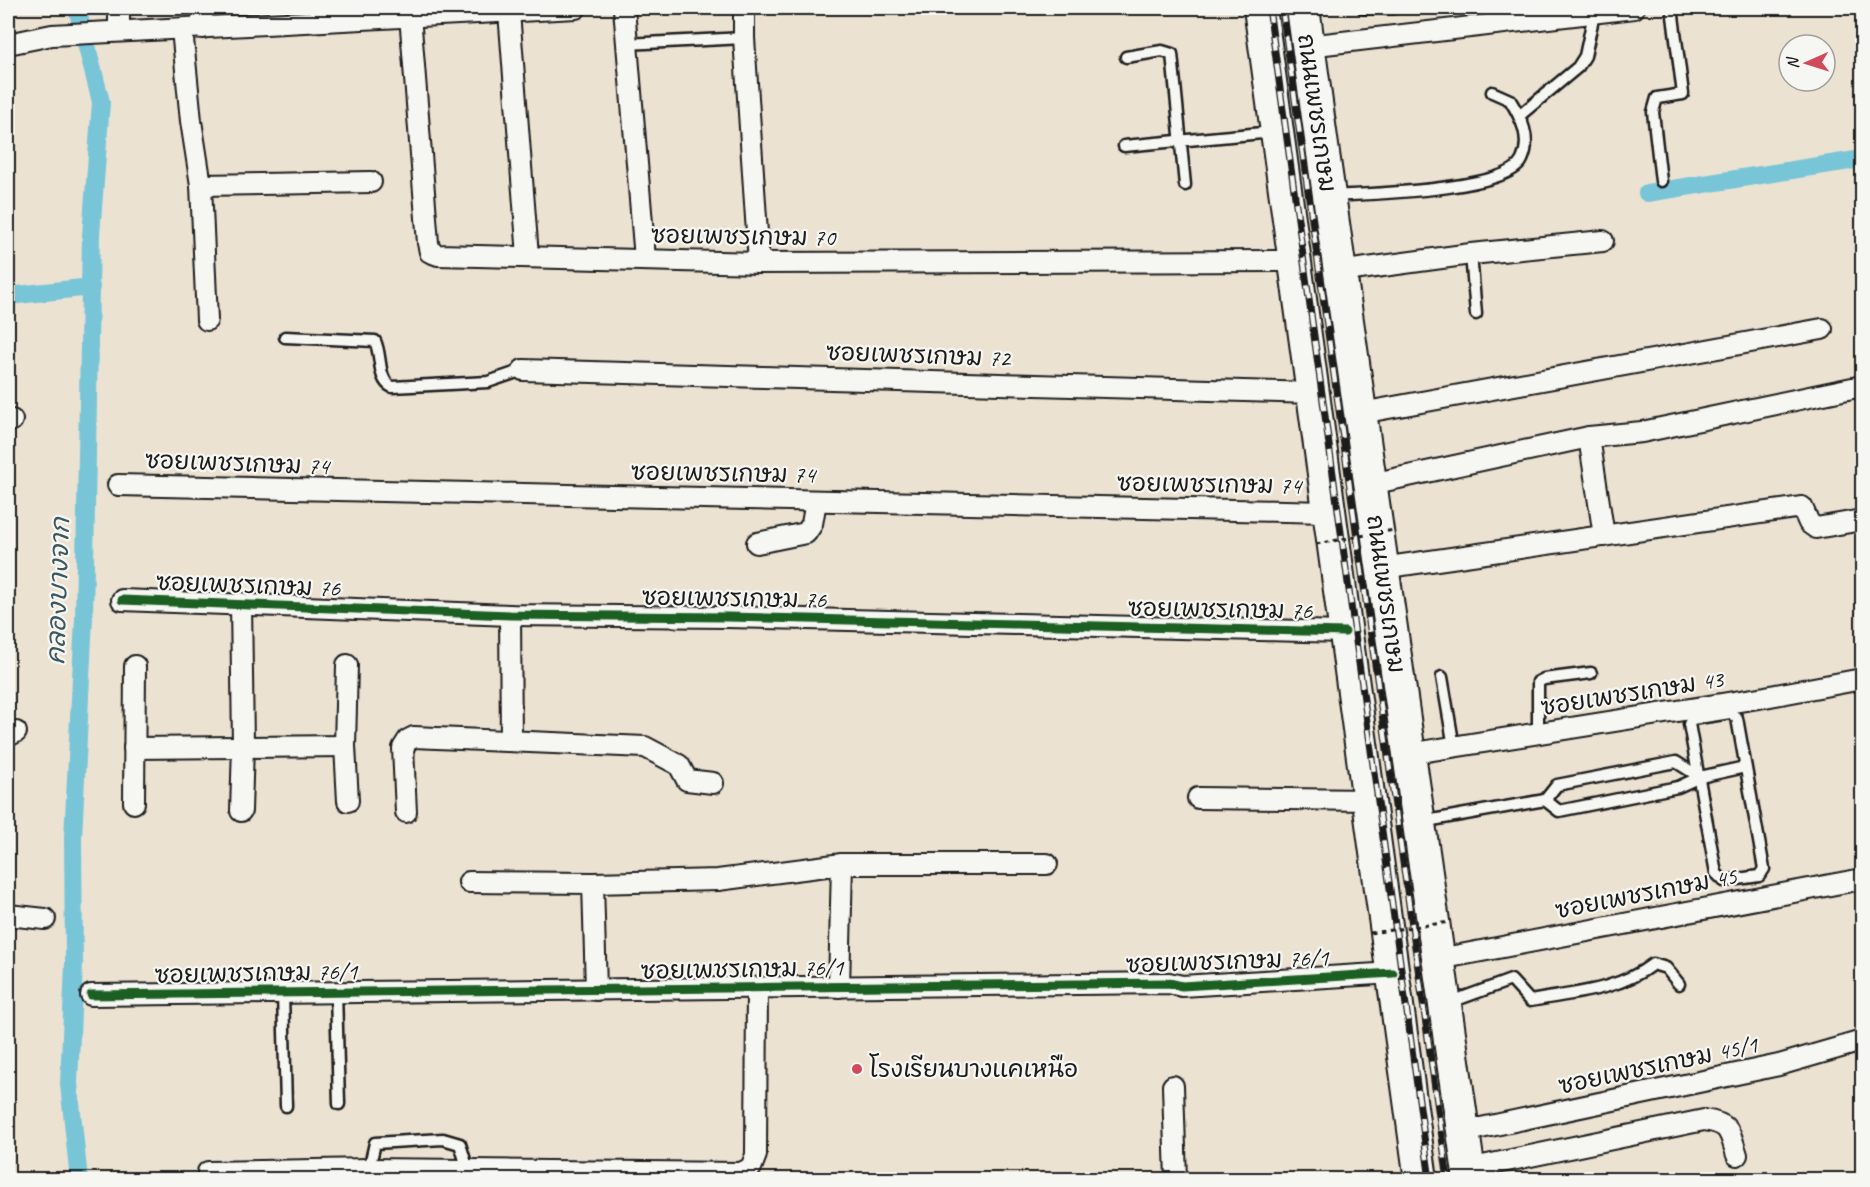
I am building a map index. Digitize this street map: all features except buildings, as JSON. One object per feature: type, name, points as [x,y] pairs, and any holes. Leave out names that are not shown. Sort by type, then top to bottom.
[{"type":"main road","name":"ถนนเพชรเกษม","points":[[1260,8],[1327,512],[1371,800],[1421,1179]]},
{"type":"main road","name":"ถนนเพชรเกษม","points":[[1303,8],[1337,263],[1361,413],[1469,1174]]},
{"type":"main road","points":[[1286,200],[1328,196]]},
{"type":"main road","points":[[1294,261],[1337,263]]},
{"type":"street","points":[[113,32],[119,8]]},
{"type":"street","points":[[202,8],[203,28]]},
{"type":"street","points":[[8,44],[52,36],[203,28],[348,14],[576,8]]},
{"type":"street","points":[[624,8],[645,259]]},
{"type":"street","points":[[744,8],[759,263]]},
{"type":"street","points":[[1308,46],[1595,10],[1634,8]]},
{"type":"street","points":[[521,10],[528,256]]},
{"type":"street","name":"ซอยเพชรเกษม 70","points":[[415,12],[430,252],[438,255],[759,263],[1294,261]]},
{"type":"street","points":[[182,29],[191,121],[201,185],[207,320]]},
{"type":"street","points":[[201,185],[371,182]]},
{"type":"street","points":[[1337,263],[1471,254],[1603,241]]},
{"type":"street","points":[[1361,413],[1822,329]]},
{"type":"street","name":"ซอยเพชรเกษม 72","points":[[523,370],[1312,393]]},
{"type":"street","points":[[1371,484],[1589,437],[1642,432],[1863,386]]},
{"type":"street","points":[[1589,437],[1604,536]]},
{"type":"street","name":"ซอยเพชรเกษม 74","points":[[118,485],[1327,512]]},
{"type":"street","points":[[757,543],[807,533],[812,524],[816,501]]},
{"type":"street","points":[[1382,568],[1802,507],[1809,523],[1816,528],[1863,520]]},
{"type":"street","name":"ซอยเพชรเกษม 76","points":[[122,600],[510,615],[727,616],[1345,632]]},
{"type":"street","points":[[240,603],[243,745],[241,811]]},
{"type":"street","points":[[510,615],[511,741]]},
{"type":"street","points":[[346,665],[345,746],[348,801]]},
{"type":"street","points":[[134,803],[135,666]]},
{"type":"street","name":"ซอยเพชรเกษม 43","points":[[1408,754],[1765,698],[1863,679]]},
{"type":"street","points":[[406,812],[404,748],[408,740],[414,737],[645,747],[678,765],[687,780],[713,783]]},
{"type":"street","points":[[134,748],[243,745],[345,746]]},
{"type":"street","points":[[1198,798],[1371,800]]},
{"type":"street","points":[[839,987],[842,864]]},
{"type":"street","points":[[469,882],[593,883],[718,880],[842,864],[1047,864]]},
{"type":"street","name":"ซอยเพชรเกษม 45","points":[[1439,959],[1863,879]]},
{"type":"street","points":[[593,883],[596,990]]},
{"type":"street","points":[[8,915],[45,919]]},
{"type":"street","name":"ซอยเพชรเกษม 76/1","points":[[90,996],[336,991],[1169,983],[1182,986],[1393,973]]},
{"type":"street","points":[[208,1172],[369,1169],[741,1173],[751,1168],[756,1155],[757,988]]},
{"type":"street","name":"ซอยเพชรเกษม 45/1","points":[[1462,1132],[1779,1065],[1863,1041]]},
{"type":"street","points":[[1173,1086],[1176,1179]]},
{"type":"street","points":[[1469,1174],[1704,1120],[1720,1122],[1728,1128],[1737,1155]]},
{"type":"lane","points":[[1363,8],[1394,8]]},
{"type":"lane","points":[[1661,181],[1653,112],[1657,98],[1683,94],[1672,8]]},
{"type":"lane","points":[[1519,116],[1578,67],[1585,56],[1595,10]]},
{"type":"lane","points":[[626,44],[744,38]]},
{"type":"lane","points":[[1126,57],[1162,51],[1172,54],[1185,185]]},
{"type":"lane","points":[[1328,196],[1454,186],[1484,181],[1512,171],[1522,162],[1526,131],[1510,100],[1491,92]]},
{"type":"lane","points":[[1124,146],[1277,132]]},
{"type":"lane","points":[[1471,254],[1476,314]]},
{"type":"lane","points":[[285,337],[375,341],[383,380],[392,387],[488,382],[523,370]]},
{"type":"lane","points":[[1538,734],[1538,682],[1544,679],[1591,673]]},
{"type":"lane","points":[[1442,677],[1454,747]]},
{"type":"lane","points":[[1735,714],[1745,767],[1764,869],[1759,876],[1724,881],[1716,873],[1689,724],[1692,719],[1735,714]]},
{"type":"lane","points":[[1418,822],[1545,800],[1557,785],[1676,762],[1700,777]]},
{"type":"lane","points":[[1545,800],[1558,811],[1678,787],[1700,777],[1745,767]]},
{"type":"lane","points":[[1446,1004],[1511,980],[1530,1001],[1612,986],[1629,981],[1653,964],[1666,968],[1679,984]]},
{"type":"lane","points":[[336,991],[339,1104]]},
{"type":"lane","points":[[283,993],[286,1106]]},
{"type":"lane","points":[[369,1169],[375,1143],[443,1139],[460,1144],[468,1170]]},
{"type":"path","points":[[1316,544],[1394,530]]},
{"type":"path","points":[[1370,933],[1450,922]]},
{"type":"waterway","name":"คลองบางจาก","points":[[77,8],[101,102],[91,235],[84,618],[73,838],[74,963],[69,1084],[79,1180]]},
{"type":"waterway","points":[[1647,193],[1862,159]]},
{"type":"waterway","points":[[8,296],[91,287]]},
{"type":"railway","points":[[1269,8],[1430,1180]]},
{"type":"railway","points":[[1282,8],[1448,1180]]},
{"type":"cycle path","points":[[122,600],[510,615],[727,617],[1345,632]]},
{"type":"cycle path","points":[[91,995],[1169,983],[1182,986],[1393,973]]},
{"type":"place","name":"โรงเรียนบางแคเหนือ","points":[[857,1069]]}]
